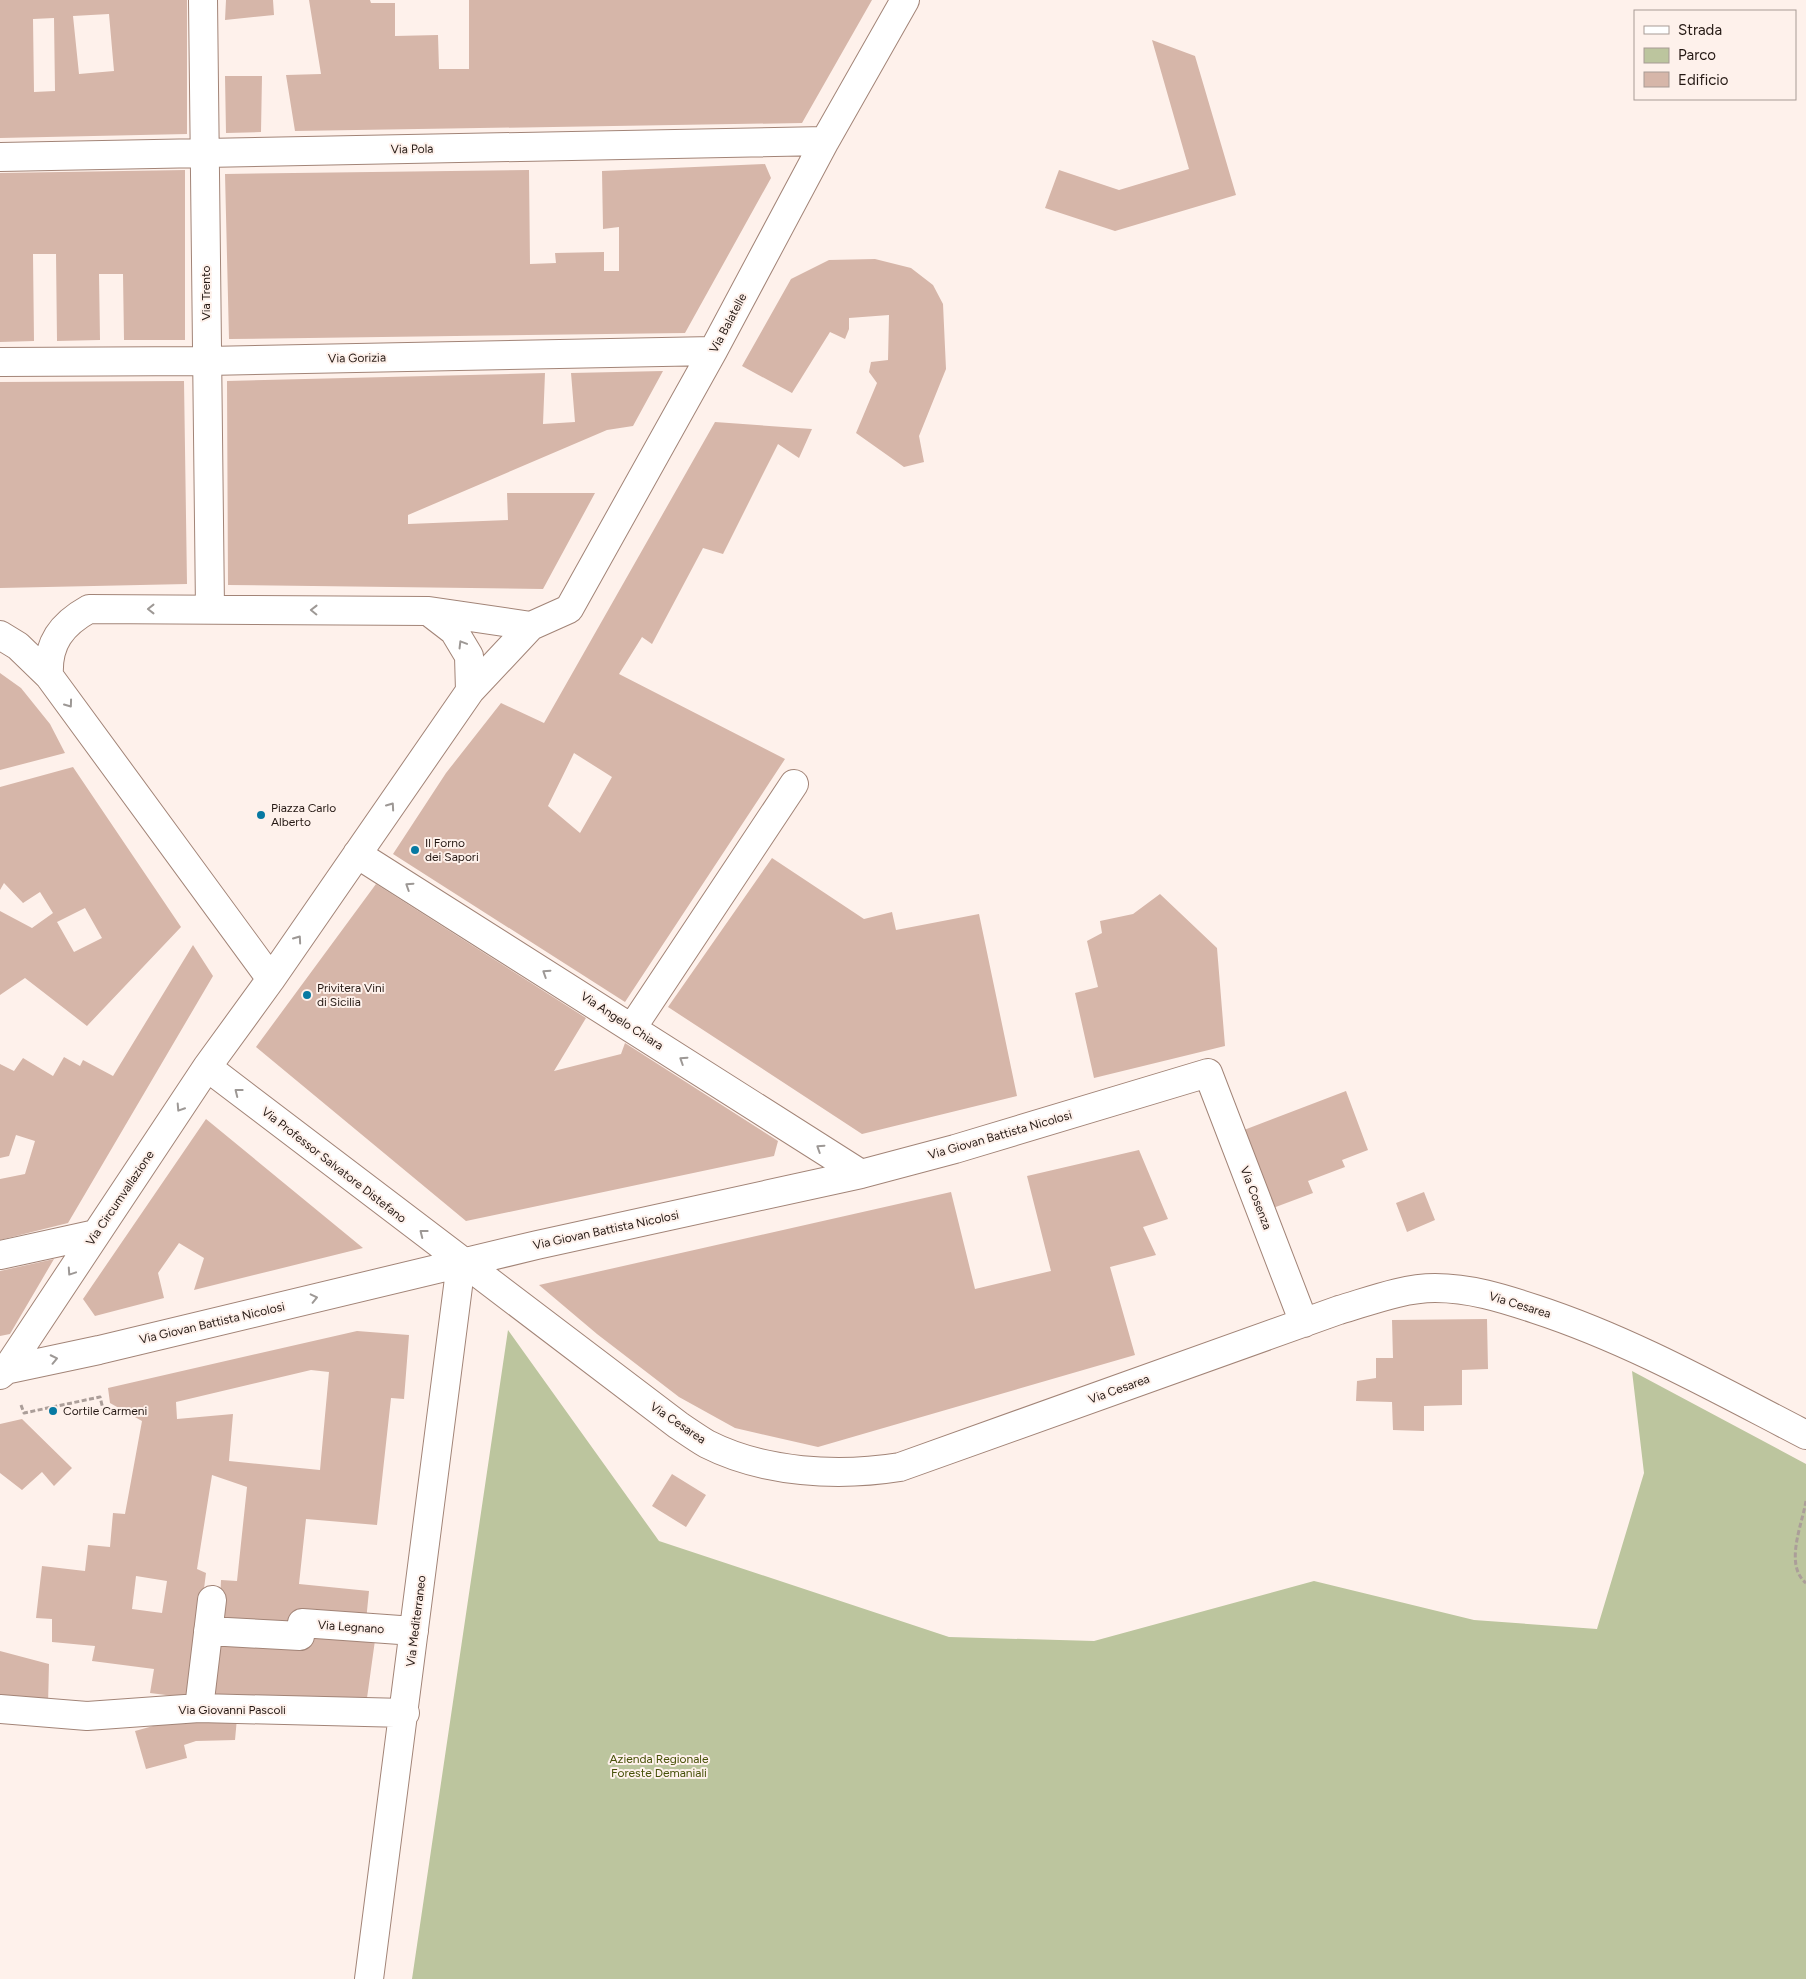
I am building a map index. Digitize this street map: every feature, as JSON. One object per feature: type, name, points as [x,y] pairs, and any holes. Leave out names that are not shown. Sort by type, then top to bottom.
[{"type":"street","name":"Via Trento","points":[[203,0],[210,597]]},
{"type":"street","name":"Via Balatelle","points":[[532,626],[569,609],[713,351],[825,141],[905,0]]},
{"type":"street","name":"Via Pola","points":[[0,157],[825,141]]},
{"type":"street","name":"Via Gorizia","points":[[0,362],[207,361],[713,351]]},
{"type":"street","points":[[49,676],[48,663],[54,642],[70,620],[89,609],[210,597],[428,611],[532,626]]},
{"type":"street","points":[[428,611],[454,631],[468,656],[470,691]]},
{"type":"street","name":"Via Circumvallazione","points":[[2,1372],[207,1067],[270,980],[470,691],[532,626]]},
{"type":"street","points":[[0,635],[18,646],[49,676],[270,980]]},
{"type":"street","points":[[632,1028],[794,784]]},
{"type":"street","name":"Via Angelo Chiara","points":[[357,854],[861,1174]]},
{"type":"street","name":"Via Professor Salvatore Distefano","points":[[207,1067],[462,1263]]},
{"type":"street","name":"Via Giovan Battista Nicolosi","points":[[2,1372],[462,1263],[861,1174],[955,1149],[1208,1073]]},
{"type":"street","name":"Via Cosenza","points":[[1208,1073],[1304,1323]]},
{"type":"street","points":[[0,1255],[96,1234]]},
{"type":"street","name":"Via Cesarea","points":[[462,1263],[678,1425],[708,1444],[743,1457],[788,1468],[834,1473],[866,1472],[900,1467],[1304,1323],[1385,1296],[1434,1288],[1470,1290],[1570,1321],[1649,1353],[1806,1435]]},
{"type":"street","name":"Via Mediterraneo","points":[[369,1979],[462,1263]]},
{"type":"street","points":[[198,1708],[212,1600]]},
{"type":"street","name":"Via Legnano","points":[[208,1631],[300,1636],[302,1623],[414,1631]]},
{"type":"street","name":"Via Giovanni Pascoli","points":[[0,1710],[88,1716],[198,1708],[405,1713]]},
{"type":"path","points":[[1806,1502],[1796,1547],[1796,1569],[1806,1583]]},
{"type":"green space","name":"Azienda Regionale Foreste Demaniali","points":[[508,1330],[659,1541],[949,1637],[1094,1641],[1314,1581],[1474,1620],[1597,1629],[1644,1473],[1632,1371],[1806,1464],[1806,1979],[412,1979]]},
{"type":"building","points":[[0,0],[187,0],[187,134],[0,138]],"holes":[[[109,14],[114,71],[79,74],[73,16]],[[54,18],[55,91],[34,92],[33,19]]]},
{"type":"building","points":[[226,0],[273,0],[274,15],[225,20]]},
{"type":"building","points":[[309,0],[370,0],[371,3],[395,3],[395,36],[438,35],[439,69],[469,69],[469,0],[872,0],[802,123],[295,131],[286,75],[321,74]]},
{"type":"building","points":[[1152,40],[1195,56],[1236,195],[1115,231],[1045,208],[1059,170],[1119,190],[1189,169]]},
{"type":"building","points":[[225,76],[262,76],[261,132],[226,133]]},
{"type":"building","points":[[765,164],[771,178],[685,333],[229,339],[225,174],[529,170],[530,264],[556,263],[555,253],[604,252],[604,271],[619,271],[619,227],[603,229],[602,171]]},
{"type":"building","points":[[185,170],[185,340],[124,340],[123,274],[99,274],[100,340],[57,341],[56,254],[33,254],[34,341],[0,342],[0,173]]},
{"type":"building","points":[[875,259],[911,268],[933,285],[943,304],[946,369],[919,436],[924,462],[904,467],[856,433],[877,383],[869,372],[871,362],[888,360],[889,315],[849,318],[849,329],[845,339],[830,332],[792,393],[742,366],[791,279],[829,260]]},
{"type":"building","points":[[663,371],[633,426],[607,430],[408,515],[408,524],[508,520],[507,493],[595,493],[543,589],[228,585],[227,381],[545,373],[543,424],[575,422],[571,373]]},
{"type":"building","points":[[184,381],[187,584],[0,588],[0,382]]},
{"type":"building","points":[[715,422],[812,429],[799,458],[778,444],[723,554],[703,548],[652,644],[642,637],[619,674],[785,759],[625,1002],[393,854],[446,773],[501,703],[544,723]],"holes":[[[574,753],[612,777],[580,833],[548,806]]]},
{"type":"building","points":[[0,673],[21,688],[50,724],[65,753],[0,770]]},
{"type":"building","points":[[73,767],[181,927],[87,1026],[25,978],[0,995],[0,911],[32,928],[53,913],[40,892],[23,903],[4,883],[0,890],[0,787]],"holes":[[[85,908],[102,938],[74,952],[57,922]]]},
{"type":"building","points":[[772,858],[864,919],[892,912],[896,930],[979,914],[1017,1096],[862,1134],[668,1007]]},
{"type":"building","points":[[376,884],[586,1018],[554,1071],[621,1054],[625,1043],[778,1141],[774,1156],[466,1221],[256,1047]]},
{"type":"building","points":[[1160,894],[1217,948],[1225,1046],[1094,1078],[1075,993],[1098,987],[1087,941],[1102,933],[1100,921],[1133,914]]},
{"type":"building","points":[[193,945],[213,976],[68,1223],[0,1240],[0,1179],[25,1174],[35,1141],[16,1135],[9,1156],[0,1158],[0,1064],[14,1071],[23,1058],[53,1076],[64,1057],[80,1066],[83,1060],[113,1076]]},
{"type":"building","points":[[1346,1091],[1368,1150],[1342,1160],[1345,1167],[1308,1181],[1313,1193],[1273,1208],[1244,1130]]},
{"type":"building","points":[[206,1119],[363,1248],[194,1290],[204,1258],[179,1243],[158,1273],[164,1298],[95,1316],[83,1299]]},
{"type":"building","points":[[1139,1150],[1168,1219],[1143,1227],[1156,1255],[1110,1267],[1135,1355],[818,1447],[735,1428],[679,1397],[597,1334],[539,1285],[951,1192],[975,1289],[1051,1271],[1027,1176]]},
{"type":"building","points":[[1424,1192],[1435,1220],[1407,1232],[1396,1203]]},
{"type":"building","points":[[54,1259],[10,1334],[0,1336],[0,1271]]},
{"type":"building","points":[[1487,1319],[1488,1369],[1462,1370],[1462,1405],[1424,1406],[1424,1431],[1393,1430],[1392,1402],[1356,1401],[1357,1381],[1376,1378],[1376,1358],[1393,1358],[1392,1320]]},
{"type":"building","points":[[357,1331],[409,1335],[404,1399],[391,1398],[377,1525],[306,1519],[299,1584],[369,1591],[366,1621],[295,1629],[219,1625],[221,1580],[237,1581],[247,1487],[212,1475],[197,1569],[206,1573],[190,1698],[150,1693],[154,1669],[92,1661],[95,1646],[52,1642],[52,1619],[36,1618],[42,1566],[85,1571],[88,1545],[110,1547],[113,1513],[125,1514],[142,1421],[110,1403],[108,1388]],"holes":[[[311,1370],[329,1372],[320,1470],[229,1461],[233,1414],[177,1419],[176,1402]],[[136,1576],[167,1581],[162,1613],[132,1609]]]},
{"type":"building","points":[[22,1419],[72,1468],[54,1486],[42,1472],[22,1490],[0,1473],[0,1424]]},
{"type":"building","points":[[672,1474],[706,1495],[686,1527],[652,1506]]},
{"type":"building","points":[[309,1629],[376,1633],[367,1698],[215,1698],[217,1636]]},
{"type":"building","points":[[0,1651],[49,1664],[48,1705],[0,1701]]},
{"type":"building","points":[[193,1715],[237,1718],[235,1740],[196,1741],[184,1745],[187,1758],[146,1769],[135,1731]]},
{"type":"place","name":"Piazza Carlo Alberto","points":[[261,815]]},
{"type":"place","name":"Il Forno dei Sapori","points":[[415,850]]},
{"type":"place","name":"Privitera Vini di Sicilia","points":[[307,995]]},
{"type":"place","name":"Cortile Carmeni","points":[[53,1411]]}]
